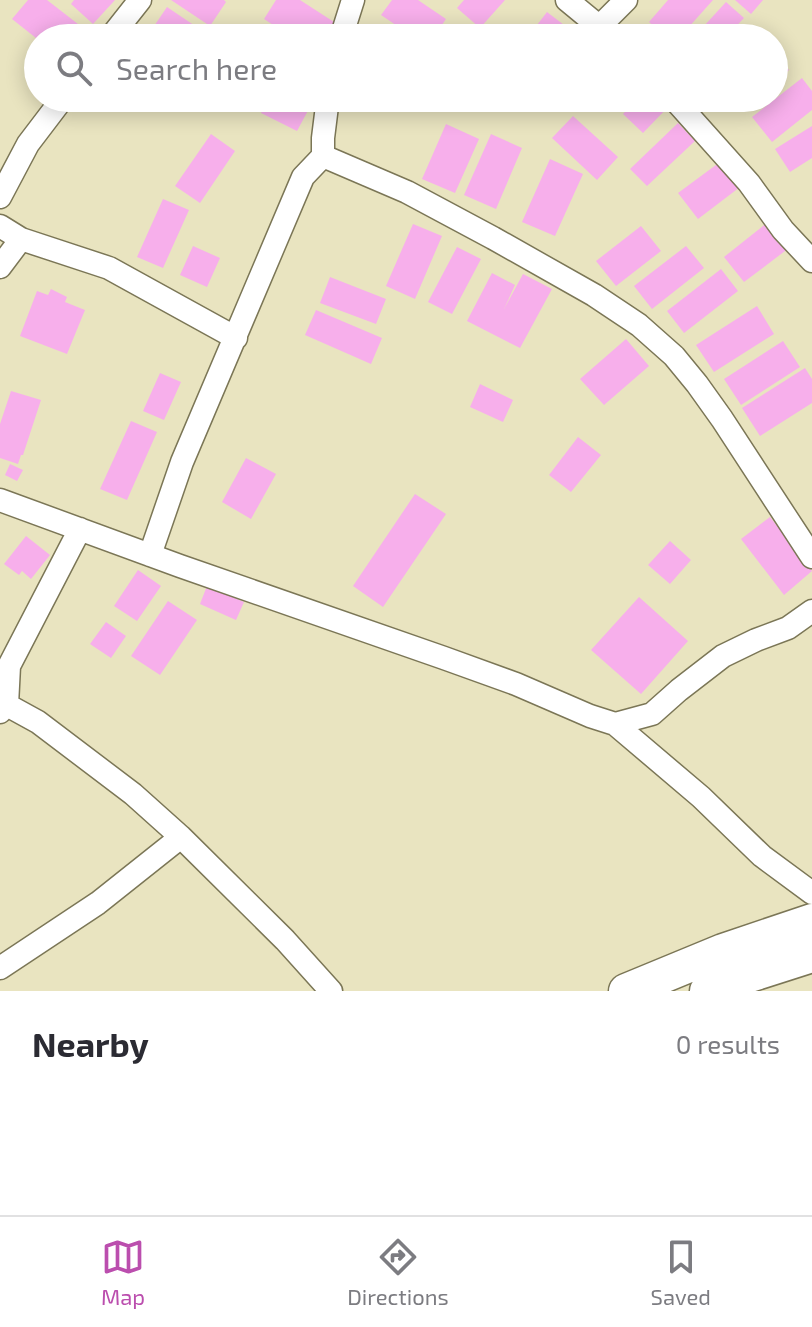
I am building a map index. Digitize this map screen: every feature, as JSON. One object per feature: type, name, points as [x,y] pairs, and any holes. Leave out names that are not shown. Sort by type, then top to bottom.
[{"type":"main road","points":[[626,991],[723,951],[812,921]]},
{"type":"main road","points":[[707,991],[812,955]]},
{"type":"street","points":[[121,24],[140,0]]},
{"type":"street","points":[[345,24],[353,0]]},
{"type":"street","points":[[567,0],[597,24]]},
{"type":"street","points":[[612,24],[626,0]]},
{"type":"street","points":[[0,197],[28,144],[52,112]]},
{"type":"street","points":[[150,555],[182,462],[218,373],[236,338],[303,177],[323,156],[326,112]]},
{"type":"street","points":[[686,112],[741,173],[783,230],[812,261]]},
{"type":"street","points":[[323,156],[407,192],[469,225],[594,295],[639,325],[674,356],[697,384],[812,557]]},
{"type":"street","points":[[0,226],[21,239],[109,268],[236,338]]},
{"type":"street","points":[[0,267],[21,239]]},
{"type":"street","points":[[0,500],[516,684],[615,724],[701,797],[762,856],[812,893]]},
{"type":"street","points":[[80,529],[9,666],[3,708],[38,722],[133,794],[285,940],[331,991]]},
{"type":"street","points":[[615,724],[652,714],[723,656],[788,628],[812,611]]},
{"type":"street","points":[[0,968],[98,903],[181,837]]},
{"type":"building","points":[[28,0],[47,0],[78,24],[24,24],[24,28],[12,19]]},
{"type":"building","points":[[74,0],[115,0],[93,24],[71,4]]},
{"type":"building","points":[[171,0],[224,0],[226,2],[211,24]]},
{"type":"building","points":[[276,0],[300,0],[334,22],[272,24],[264,19]]},
{"type":"building","points":[[392,0],[418,0],[446,19],[443,24],[394,24],[381,15]]},
{"type":"building","points":[[464,0],[505,0],[484,24],[475,24],[457,8]]},
{"type":"building","points":[[668,0],[713,0],[692,24],[649,22]]},
{"type":"building","points":[[735,0],[763,0],[751,14]]},
{"type":"building","points":[[726,2],[744,18],[738,24],[706,24]]},
{"type":"building","points":[[167,7],[192,24],[155,24]]},
{"type":"building","points":[[547,12],[563,24],[538,24]]},
{"type":"building","points":[[802,78],[812,91],[812,110],[772,142],[752,117],[758,112],[788,112],[788,89]]},
{"type":"building","points":[[262,112],[307,112],[297,131]]},
{"type":"building","points":[[625,112],[663,112],[643,133],[623,114]]},
{"type":"building","points":[[573,116],[618,157],[597,180],[552,138]]},
{"type":"building","points":[[678,123],[695,141],[647,186],[630,169]]},
{"type":"building","points":[[446,124],[479,139],[455,193],[422,179]]},
{"type":"building","points":[[812,126],[812,158],[790,172],[775,149]]},
{"type":"building","points":[[211,134],[235,151],[200,203],[175,186]]},
{"type":"building","points":[[491,134],[522,148],[496,209],[464,195]]},
{"type":"building","points":[[550,159],[583,174],[555,236],[522,222]]},
{"type":"building","points":[[720,162],[740,187],[698,219],[678,193]]},
{"type":"building","points":[[163,199],[189,210],[163,268],[137,257]]},
{"type":"building","points":[[768,222],[789,248],[744,282],[724,257]]},
{"type":"building","points":[[413,224],[442,236],[415,299],[386,286]]},
{"type":"building","points":[[641,226],[661,251],[616,286],[596,261]]},
{"type":"building","points":[[193,246],[220,258],[207,287],[180,275]]},
{"type":"building","points":[[686,246],[704,268],[652,309],[634,286]]},
{"type":"building","points":[[457,247],[481,259],[452,314],[428,302]]},
{"type":"building","points":[[721,269],[738,291],[684,333],[667,311]]},
{"type":"building","points":[[492,273],[515,285],[504,309],[523,274],[552,289],[520,348],[467,321]]},
{"type":"building","points":[[330,277],[386,299],[376,324],[320,303]]},
{"type":"building","points":[[51,289],[67,297],[65,302],[85,310],[67,354],[20,336],[37,291],[48,295]]},
{"type":"building","points":[[757,306],[774,334],[714,372],[696,345]]},
{"type":"building","points":[[316,310],[382,338],[371,364],[305,335]]},
{"type":"building","points":[[626,339],[649,366],[604,405],[580,379]]},
{"type":"building","points":[[783,341],[800,367],[741,405],[724,379]]},
{"type":"building","points":[[805,368],[812,379],[812,403],[760,436],[742,408]]},
{"type":"building","points":[[160,373],[181,382],[164,420],[143,411]]},
{"type":"building","points":[[480,384],[513,400],[503,422],[470,407]]},
{"type":"building","points":[[11,391],[41,400],[18,464],[0,458],[0,424]]},
{"type":"building","points":[[131,421],[157,432],[127,500],[100,489]]},
{"type":"building","points":[[578,437],[601,455],[571,492],[549,475]]},
{"type":"building","points":[[246,458],[276,474],[251,519],[222,502]]},
{"type":"building","points":[[10,464],[23,470],[17,481],[5,475]]},
{"type":"building","points":[[415,494],[446,514],[383,607],[353,586]]},
{"type":"building","points":[[770,517],[812,571],[784,595],[741,539]]},
{"type":"building","points":[[26,536],[50,555],[31,579],[22,571],[19,575],[4,564]]},
{"type":"building","points":[[670,541],[691,560],[670,584],[648,565]]},
{"type":"building","points":[[138,570],[161,586],[137,621],[114,606]]},
{"type":"building","points":[[207,586],[244,602],[236,620],[200,604]]},
{"type":"building","points":[[639,597],[688,641],[641,694],[591,650]]},
{"type":"building","points":[[168,601],[197,620],[160,675],[131,656]]},
{"type":"building","points":[[106,622],[126,636],[111,658],[90,644]]}]
